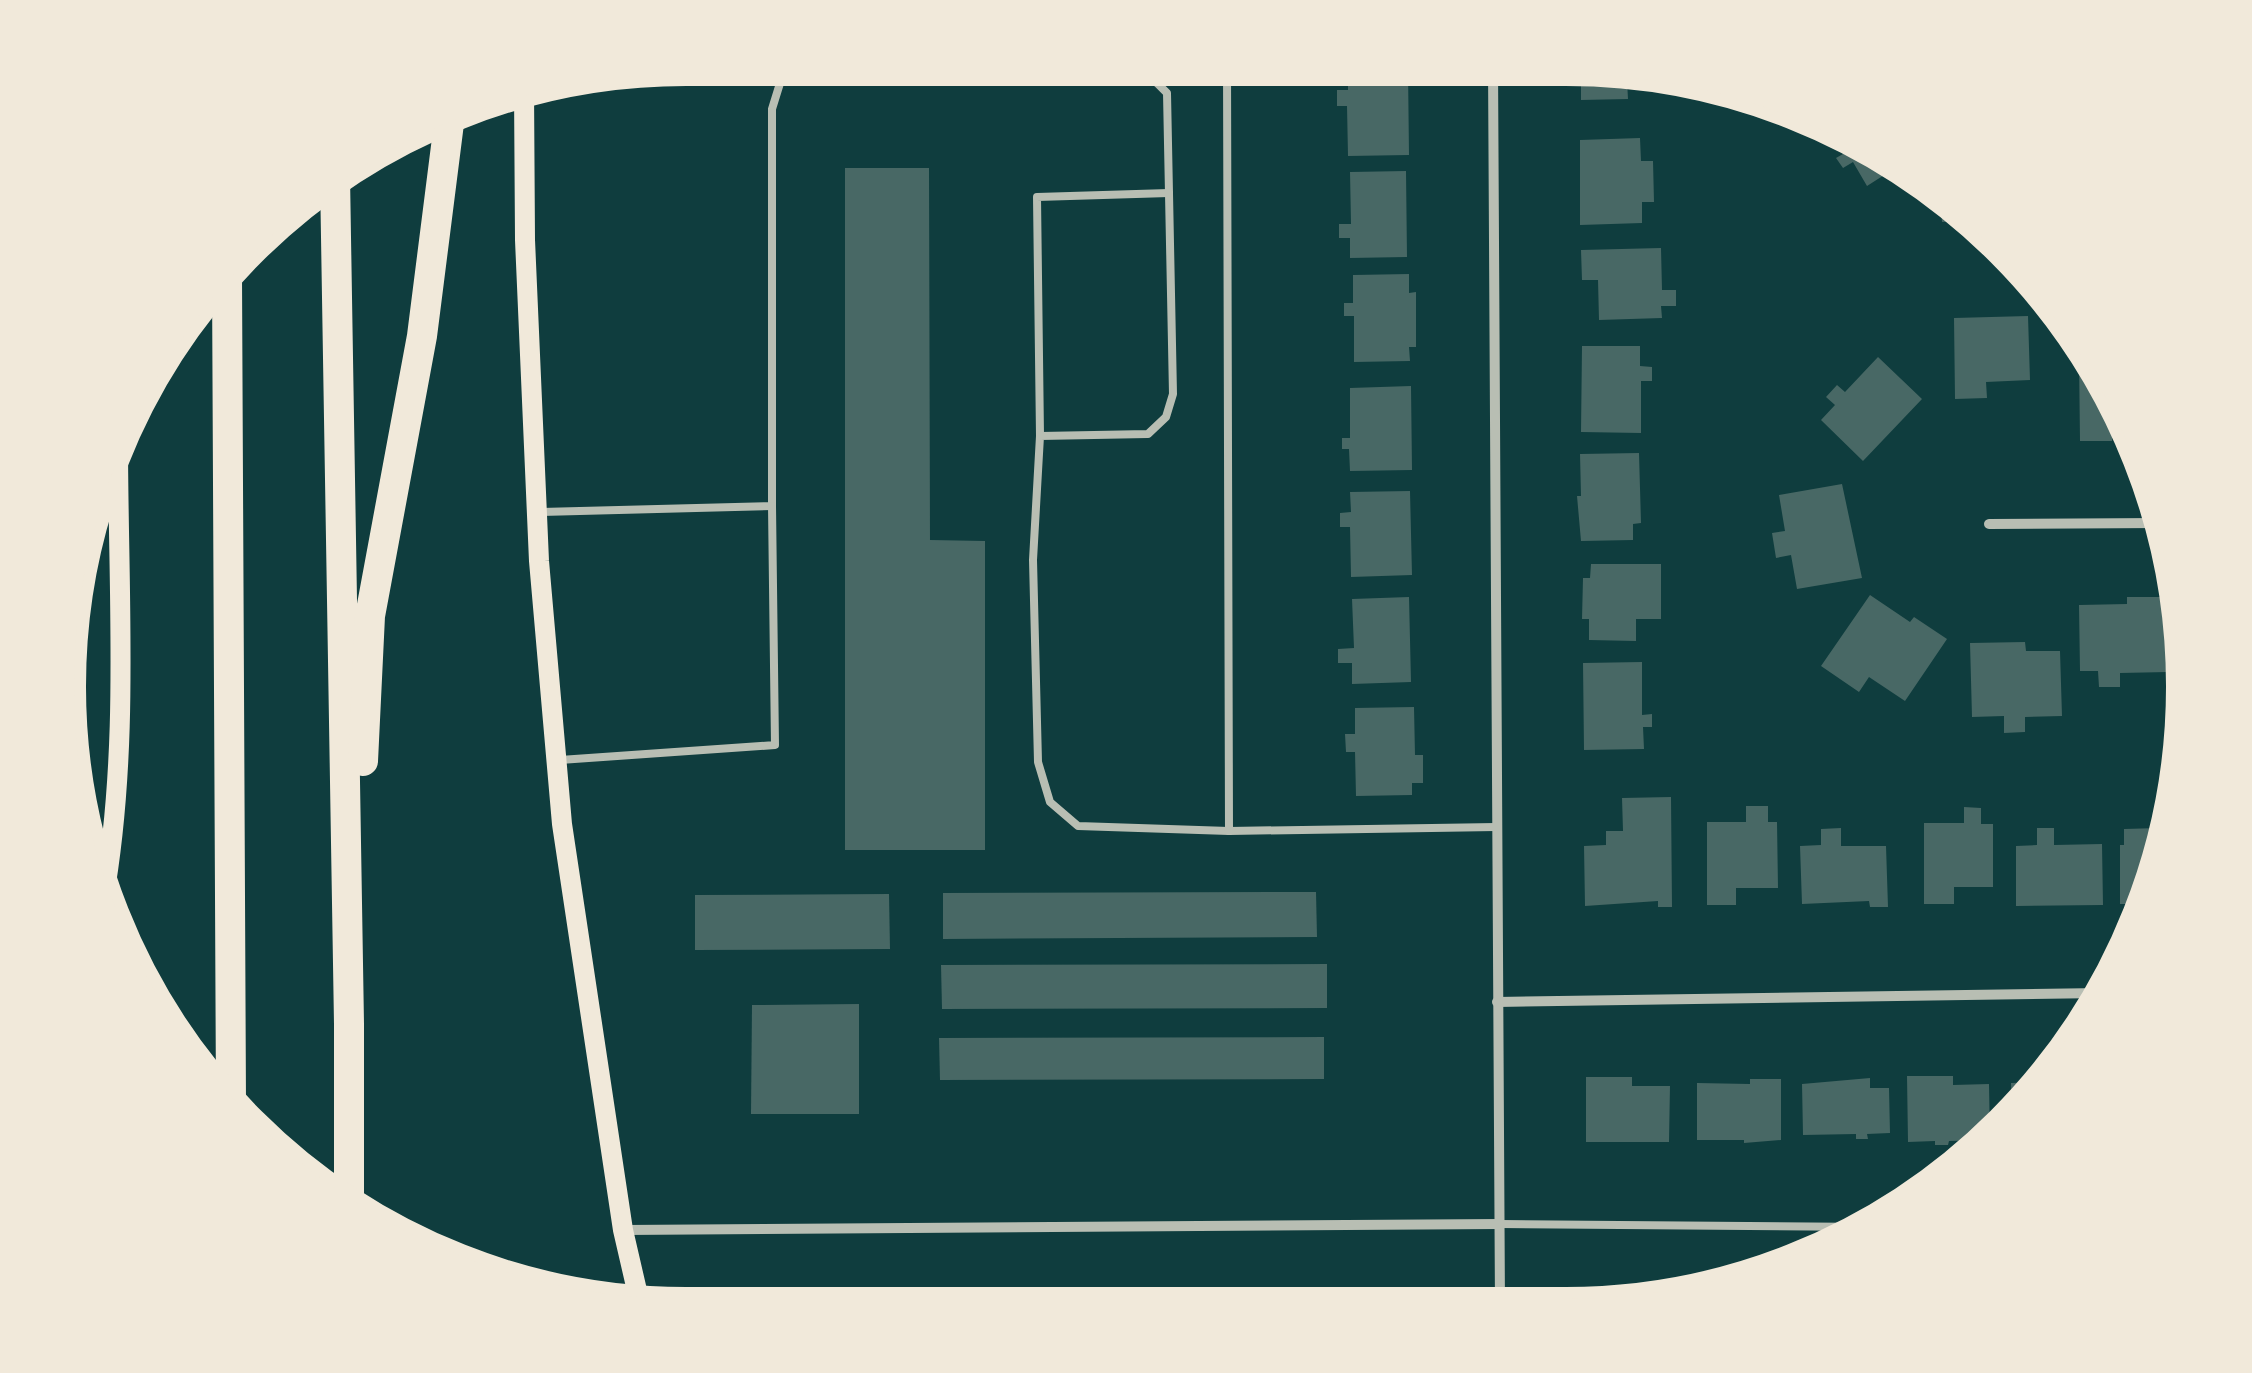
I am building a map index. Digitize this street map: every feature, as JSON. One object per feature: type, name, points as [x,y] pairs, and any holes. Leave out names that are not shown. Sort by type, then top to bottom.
[{"type":"highway","points":[[349,1024],[370,616],[422,336],[448,129]]},
{"type":"highway","points":[[335,192],[349,1190]]},
{"type":"highway","points":[[228,290],[231,1086]]},
{"type":"main road","points":[[524,103],[525,240],[537,512],[562,824],[623,1230],[637,1291]]},
{"type":"main road","points":[[109,869],[115,833],[119,742],[118,475]]},
{"type":"street","points":[[1492,80],[1500,1293]]},
{"type":"street","points":[[1990,524],[2149,523]]},
{"type":"street","points":[[1497,1002],[2089,993]]},
{"type":"street","points":[[623,1230],[1500,1224]]},
{"type":"lane","points":[[556,760],[776,745],[772,109],[781,80]]},
{"type":"lane","points":[[1040,436],[1148,434],[1166,416],[1173,394],[1167,93],[1155,80]]},
{"type":"lane","points":[[1227,80],[1229,831]]},
{"type":"lane","points":[[1169,193],[1037,197],[1040,436],[1033,560],[1038,762],[1050,802],[1078,826],[1229,831],[1496,826]]},
{"type":"lane","points":[[537,512],[772,506]]},
{"type":"lane","points":[[1500,1224],[1840,1227]]},
{"type":"building","points":[[1348,80],[1408,80],[1409,155],[1348,156],[1347,106],[1337,106],[1337,90],[1348,90]]},
{"type":"building","points":[[1581,80],[1627,83],[1628,99],[1581,100]]},
{"type":"building","points":[[1640,138],[1641,161],[1653,161],[1654,202],[1642,202],[1642,223],[1580,225],[1580,140]]},
{"type":"building","points":[[1837,144],[1888,173],[1867,186],[1853,162],[1843,168],[1836,158],[1843,154]]},
{"type":"building","points":[[845,168],[929,168],[930,540],[985,541],[985,850],[845,850]]},
{"type":"building","points":[[1406,171],[1407,257],[1350,258],[1350,238],[1339,238],[1339,224],[1351,224],[1350,172]]},
{"type":"building","points":[[1941,210],[1954,221],[1942,222]]},
{"type":"building","points":[[1661,248],[1662,290],[1676,290],[1676,306],[1661,306],[1662,318],[1599,320],[1598,280],[1582,280],[1581,250]]},
{"type":"building","points":[[1409,274],[1409,293],[1416,292],[1416,347],[1409,347],[1410,361],[1354,362],[1354,316],[1344,316],[1344,303],[1353,303],[1353,275]]},
{"type":"building","points":[[2028,316],[2030,380],[1986,382],[1987,398],[1955,399],[1954,318]]},
{"type":"building","points":[[1582,346],[1640,346],[1640,366],[1652,367],[1652,381],[1641,381],[1641,433],[1581,432]]},
{"type":"building","points":[[1878,357],[1922,399],[1863,461],[1821,420],[1835,405],[1826,397],[1837,385],[1845,392]]},
{"type":"building","points":[[2079,364],[2113,426],[2112,441],[2080,441]]},
{"type":"building","points":[[1411,386],[1412,470],[1350,471],[1349,449],[1342,449],[1342,438],[1350,438],[1350,388]]},
{"type":"building","points":[[1639,453],[1641,523],[1633,524],[1633,540],[1581,541],[1577,496],[1581,496],[1580,454]]},
{"type":"building","points":[[1842,484],[1862,578],[1797,589],[1791,555],[1776,558],[1772,533],[1785,531],[1779,495]]},
{"type":"building","points":[[1410,491],[1412,575],[1351,577],[1350,527],[1340,527],[1340,513],[1351,512],[1350,492]]},
{"type":"building","points":[[1591,564],[1661,564],[1661,619],[1636,619],[1636,641],[1589,640],[1589,619],[1582,619],[1583,578],[1590,578]]},
{"type":"building","points":[[1870,595],[1910,622],[1914,617],[1947,639],[1905,701],[1869,677],[1859,692],[1821,666]]},
{"type":"building","points":[[1409,597],[1411,682],[1352,684],[1352,663],[1338,663],[1338,649],[1354,648],[1352,599]]},
{"type":"building","points":[[2127,597],[2165,597],[2168,672],[2120,673],[2120,687],[2099,687],[2098,671],[2080,671],[2079,605],[2127,604]]},
{"type":"building","points":[[2025,642],[2026,651],[2060,651],[2062,716],[2025,717],[2025,732],[2004,733],[2004,716],[1972,717],[1970,643]]},
{"type":"building","points":[[1642,662],[1642,715],[1652,714],[1652,727],[1643,727],[1644,749],[1584,750],[1583,663]]},
{"type":"building","points":[[1414,707],[1415,755],[1423,755],[1423,783],[1412,783],[1412,795],[1356,796],[1355,752],[1346,752],[1345,734],[1355,734],[1355,708]]},
{"type":"building","points":[[1671,797],[1672,907],[1658,907],[1658,901],[1585,906],[1584,846],[1606,845],[1606,831],[1623,831],[1622,798]]},
{"type":"building","points":[[1746,806],[1768,806],[1768,822],[1777,822],[1778,888],[1736,888],[1736,905],[1707,905],[1707,822],[1746,822]]},
{"type":"building","points":[[1964,807],[1981,808],[1981,824],[1993,824],[1993,887],[1954,887],[1954,904],[1924,904],[1924,823],[1964,823]]},
{"type":"building","points":[[1841,828],[1841,846],[1886,846],[1888,907],[1870,907],[1869,901],[1802,904],[1800,846],[1821,845],[1821,829]]},
{"type":"building","points":[[2037,828],[2054,828],[2054,845],[2102,844],[2103,905],[2016,906],[2016,846],[2037,845]]},
{"type":"building","points":[[2155,828],[2132,904],[2120,904],[2120,845],[2124,845],[2124,829]]},
{"type":"building","points":[[1316,892],[1317,937],[943,939],[943,893]]},
{"type":"building","points":[[889,894],[890,949],[695,950],[695,895]]},
{"type":"building","points":[[1327,964],[1327,1008],[942,1009],[941,965]]},
{"type":"building","points":[[859,1004],[859,1114],[751,1114],[752,1005]]},
{"type":"building","points":[[1324,1037],[1324,1079],[940,1080],[939,1038]]},
{"type":"building","points":[[1907,1076],[1953,1076],[1953,1085],[1989,1084],[1990,1119],[1967,1141],[1949,1141],[1948,1145],[1935,1145],[1935,1141],[1908,1142]]},
{"type":"building","points":[[1586,1077],[1632,1077],[1632,1086],[1670,1086],[1669,1142],[1586,1142]]},
{"type":"building","points":[[1870,1078],[1870,1088],[1889,1088],[1890,1133],[1867,1134],[1868,1139],[1856,1139],[1856,1134],[1803,1135],[1802,1084]]},
{"type":"building","points":[[1750,1079],[1781,1079],[1781,1140],[1697,1140],[1697,1083],[1750,1084]]},
{"type":"building","points":[[2011,1083],[2024,1083],[2011,1096]]}]
